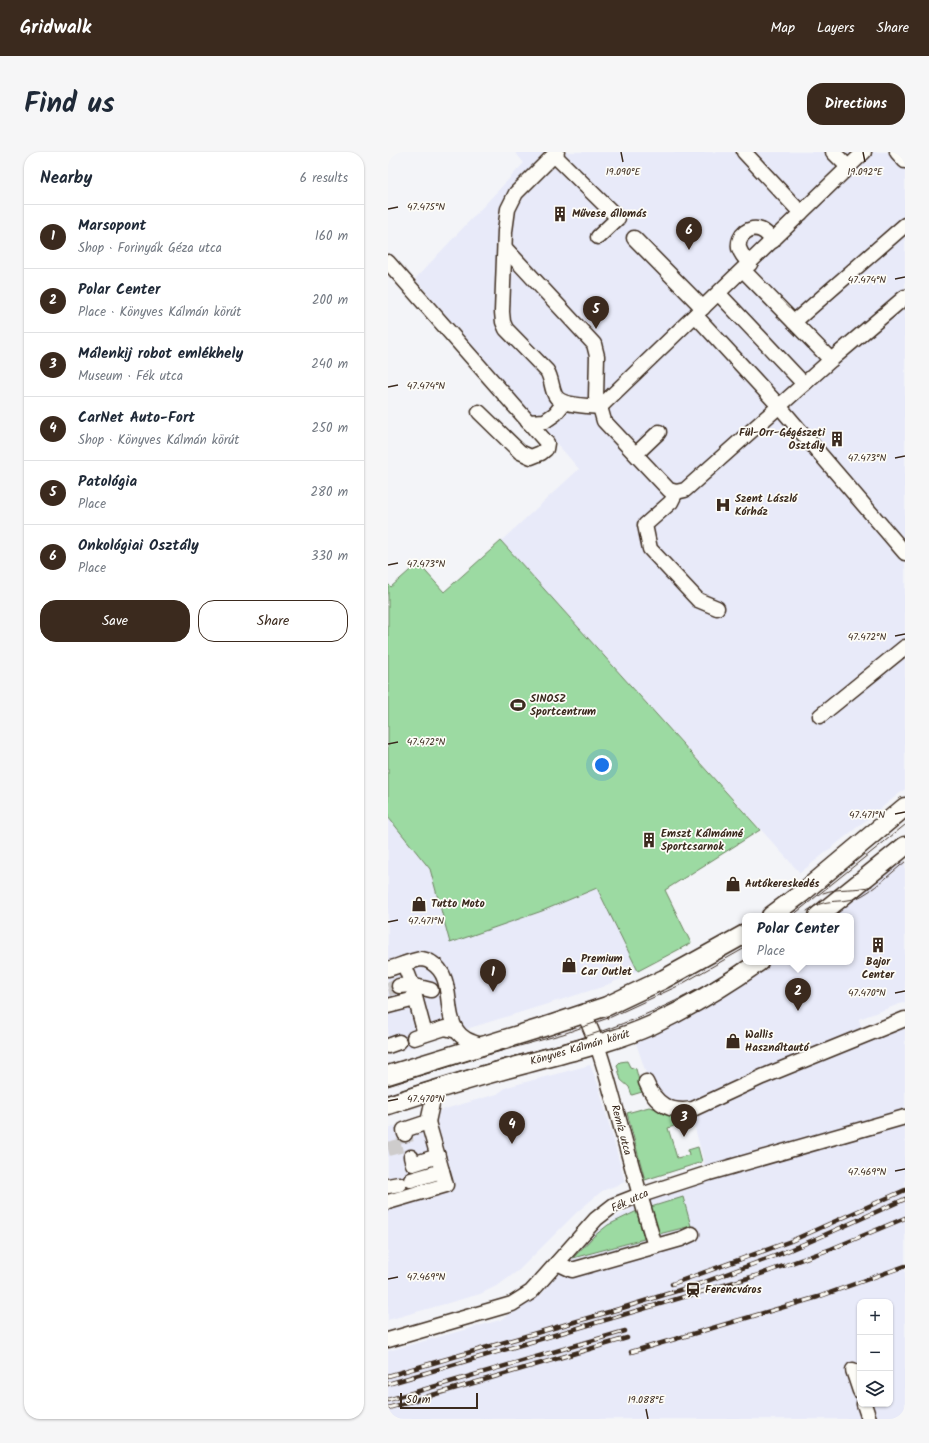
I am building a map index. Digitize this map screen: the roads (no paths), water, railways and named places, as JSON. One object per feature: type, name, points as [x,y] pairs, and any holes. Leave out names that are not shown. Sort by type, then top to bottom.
[{"type":"main road","points":[[775,913],[802,893],[905,807]]},
{"type":"main road","points":[[822,913],[905,846]]},
{"type":"main road","points":[[388,1075],[607,1006],[639,992],[742,936]]},
{"type":"main road","name":"Könyves Kálmán körút","points":[[388,1105],[489,1073],[619,1038],[652,1025],[692,1005],[756,965]]},
{"type":"street","points":[[744,152],[801,213]]},
{"type":"street","points":[[833,152],[848,167]]},
{"type":"street","points":[[598,237],[618,218],[556,154],[516,193],[508,209],[502,312],[503,322],[506,329],[551,376],[555,396],[564,403],[600,407],[719,294],[864,152]]},
{"type":"street","points":[[897,152],[905,162]]},
{"type":"street","points":[[794,322],[905,225]]},
{"type":"street","points":[[773,241],[762,230],[747,230],[742,235],[739,243],[746,267],[794,322],[831,360]]},
{"type":"street","points":[[634,238],[700,312],[905,553]]},
{"type":"street","points":[[505,248],[594,344],[597,356],[596,397],[604,421],[669,490],[676,492],[685,490],[831,360],[905,297]]},
{"type":"street","points":[[388,262],[547,443],[546,449],[531,457],[520,452],[480,412]]},
{"type":"street","points":[[719,294],[804,384]]},
{"type":"street","points":[[528,422],[545,421],[555,414],[564,403]]},
{"type":"street","points":[[636,454],[659,432]]},
{"type":"street","points":[[676,492],[671,502],[645,525],[650,549],[698,600],[717,608]]},
{"type":"street","points":[[820,716],[905,647]]},
{"type":"street","points":[[388,969],[421,959],[439,967],[445,978],[452,1022],[457,1031],[464,1038],[483,1046]]},
{"type":"street","points":[[404,964],[405,985],[414,999],[420,1036],[445,1028],[457,1031]]},
{"type":"street","points":[[405,985],[431,990]]},
{"type":"street","points":[[388,1006],[414,999]]},
{"type":"street","name":"Remíz utca","points":[[584,1014],[597,1044],[655,1246]]},
{"type":"street","points":[[863,1026],[887,1016],[900,1021]]},
{"type":"street","points":[[646,1082],[653,1096],[666,1107],[674,1110],[693,1109],[719,1092],[762,1077],[900,1021]]},
{"type":"street","points":[[388,1202],[446,1185],[428,1122],[435,1090]]},
{"type":"street","name":"Fék utca","points":[[388,1340],[512,1304],[531,1292],[596,1219],[614,1205],[639,1194],[905,1117]]},
{"type":"street","points":[[405,1134],[404,1130],[428,1122]]},
{"type":"street","points":[[411,1157],[413,1164],[438,1156]]},
{"type":"street","points":[[400,1183],[442,1171]]},
{"type":"street","points":[[557,1263],[572,1270],[681,1239],[692,1234]]},
{"type":"street","points":[[853,1370],[857,1382]]},
{"type":"street","points":[[865,1407],[869,1419]]},
{"type":"tunnel","points":[[388,989],[399,986]]},
{"type":"tunnel","points":[[388,1149],[407,1144],[405,1134]]},
{"type":"tram line","points":[[796,913],[905,825]]},
{"type":"tram line","points":[[807,911],[826,902],[857,898],[875,887],[905,862]]},
{"type":"tram line","points":[[823,893],[835,890],[872,886]]},
{"type":"tram line","points":[[388,1086],[483,1056],[563,1034],[611,1017],[678,986],[742,950]]},
{"type":"tram line","points":[[388,1095],[487,1064],[578,1039],[622,1024],[686,996],[742,962]]},
{"type":"railway","points":[[672,1284],[791,1241],[905,1190]]},
{"type":"railway","points":[[388,1376],[619,1309],[702,1283],[775,1256],[905,1199]]},
{"type":"railway","points":[[388,1384],[755,1276],[831,1249],[905,1218]]},
{"type":"railway","points":[[631,1352],[818,1297],[905,1266]]},
{"type":"railway","points":[[388,1400],[625,1331]]},
{"type":"railway","points":[[388,1408],[627,1338]]},
{"type":"place","name":"Művese állomás","points":[[560,214]]},
{"type":"place","name":"Onkológiai Osztály","points":[[689,250]]},
{"type":"place","name":"Patológia","points":[[596,329]]},
{"type":"place","name":"Fül-Orr-Gégészeti Osztály","points":[[837,439]]},
{"type":"place","name":"Szent László Kórház","points":[[723,505]]},
{"type":"place","name":"SINOSZ Sportcentrum","points":[[518,705]]},
{"type":"place","name":"Emszt Kálmánné Sportcsarnok","points":[[649,840]]},
{"type":"place","name":"Autókereskedés","points":[[733,884]]},
{"type":"place","name":"Tutto Moto","points":[[419,904]]},
{"type":"place","name":"Bajor Center","points":[[878,945]]},
{"type":"place","name":"Premium Car Outlet","points":[[569,965]]},
{"type":"place","name":"Marsopont","points":[[493,992]]},
{"type":"place","name":"Polar Center","points":[[798,1011]]},
{"type":"place","name":"Wallis Használtautó","points":[[733,1041]]},
{"type":"place","name":"Málenkij robot emlékhely","points":[[684,1137]]},
{"type":"place","name":"CarNet Auto-Fort","points":[[512,1144]]},
{"type":"place","name":"Ferencváros","points":[[693,1290]]}]
